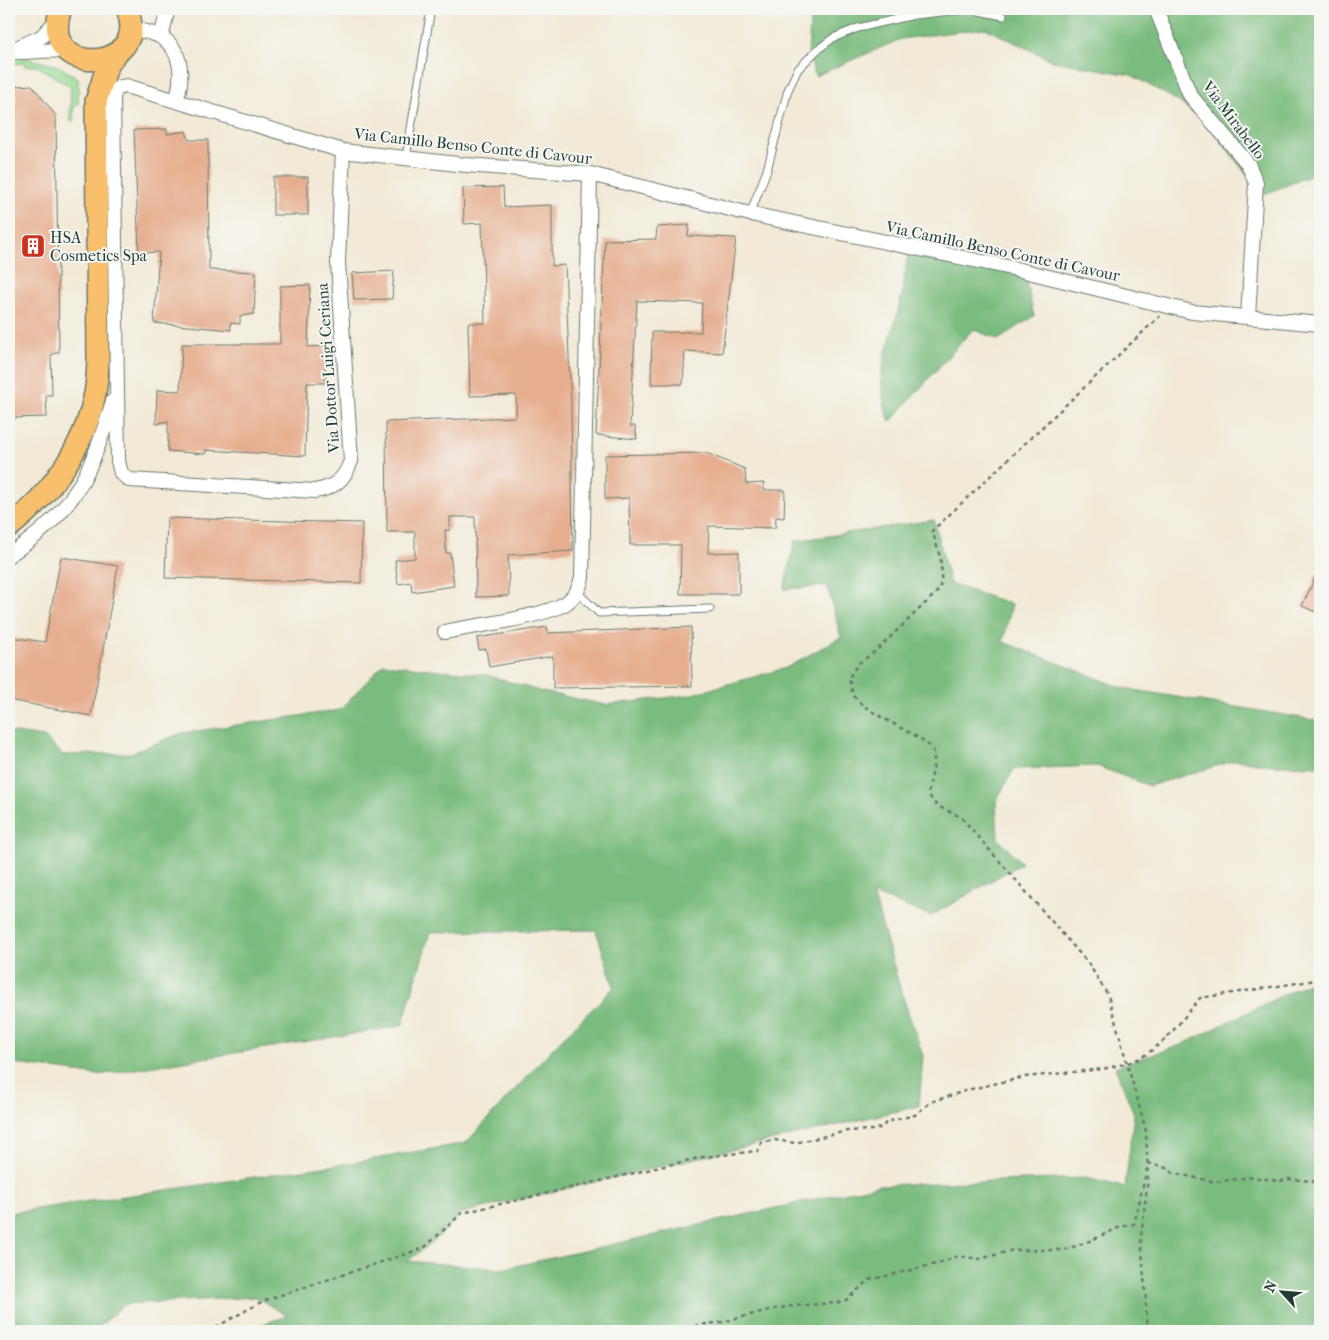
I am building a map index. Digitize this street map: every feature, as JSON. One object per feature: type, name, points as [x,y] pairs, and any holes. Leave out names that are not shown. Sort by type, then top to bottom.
[{"type":"main road","points":[[59,14],[58,34],[83,64],[104,99]]},
{"type":"main road","points":[[9,527],[25,514],[69,460],[83,434],[94,398],[98,363],[104,99],[107,67],[127,40],[129,18]]},
{"type":"main road","points":[[74,55],[88,62],[116,54]]},
{"type":"street","points":[[161,37],[168,9]]},
{"type":"street","name":"Via Mirabello","points":[[1156,9],[1190,95],[1248,164],[1256,183],[1248,317]]},
{"type":"street","points":[[59,14],[41,37],[9,51],[21,53],[46,49],[74,55]]},
{"type":"street","points":[[129,18],[161,37],[171,47],[182,69],[176,101]]},
{"type":"street","name":"Via Camillo Benso Conte di Cavour","points":[[104,99],[117,88],[126,86],[343,151],[590,174],[750,214],[1012,268],[1192,312],[1320,324]]},
{"type":"street","name":"Via Dottor Luigi Ceriana","points":[[104,99],[117,389],[118,461],[121,473],[129,480],[315,491],[328,489],[339,483],[351,461],[338,262],[343,151]]},
{"type":"street","points":[[446,632],[549,611],[568,602],[578,592],[582,577],[590,174]]},
{"type":"street","name":"Via Dottor Luigi Ceriana","points":[[9,555],[32,540],[61,512],[83,482],[96,454],[117,389]]},
{"type":"lane","points":[[406,158],[431,9]]},
{"type":"lane","points":[[750,214],[767,170],[788,90],[798,69],[816,51],[833,38],[858,28],[914,15],[969,9],[1003,16]]},
{"type":"lane","points":[[578,592],[599,614],[710,609]]},
{"type":"path","points":[[1148,1331],[1141,1237],[1148,1179],[1146,1131],[1108,995],[1088,963],[961,817],[937,806],[928,794],[934,752],[928,742],[866,708],[853,695],[849,678],[859,663],[877,650],[939,590],[943,580],[932,531],[1170,307]]},
{"type":"path","points":[[209,1331],[263,1301],[424,1248],[462,1212],[703,1157],[758,1151],[761,1143],[775,1140],[795,1143],[847,1131],[873,1130],[883,1127],[886,1122],[915,1115],[931,1102],[990,1085],[1025,1077],[1103,1069],[1127,1063],[1142,1058],[1165,1039],[1200,998],[1310,981],[1320,977]]},
{"type":"path","points":[[1148,1163],[1166,1168],[1173,1173],[1216,1182],[1252,1177],[1280,1181],[1289,1179],[1312,1181],[1320,1184]]},
{"type":"path","points":[[680,1331],[698,1325],[723,1322],[769,1310],[835,1303],[846,1300],[869,1280],[936,1264],[958,1256],[980,1259],[1013,1250],[1063,1250],[1085,1243],[1118,1228],[1134,1224],[1148,1163]]},
{"type":"green space","points":[[811,9],[1320,9],[1320,172],[1262,195],[1208,124],[1176,100],[1131,75],[1053,61],[985,28],[901,39],[815,76],[808,53]]},
{"type":"green space","points":[[25,58],[58,66],[78,78],[78,104],[74,105],[73,121],[70,121],[71,87],[37,66],[25,66],[25,63],[9,64],[9,59]]},
{"type":"green space","points":[[909,246],[1025,275],[1034,316],[998,340],[973,329],[890,422],[884,405],[882,390],[883,363],[901,299]]},
{"type":"green space","points":[[934,520],[950,584],[1012,604],[1003,642],[1123,688],[1314,720],[1320,714],[1320,766],[1272,765],[1236,760],[1149,786],[1097,766],[1014,769],[996,801],[998,839],[1022,863],[931,916],[873,894],[900,988],[923,1056],[919,1106],[462,1213],[442,1234],[408,1261],[502,1269],[879,1185],[1085,1178],[1125,1187],[1134,1114],[1115,1067],[1181,1045],[1320,977],[1320,1331],[241,1331],[287,1316],[256,1297],[125,1304],[94,1331],[9,1331],[9,1213],[357,1162],[466,1143],[553,1048],[614,987],[596,930],[430,932],[402,1026],[98,1075],[9,1063],[9,732],[44,737],[63,755],[131,753],[182,733],[340,710],[383,664],[487,675],[539,691],[606,705],[689,695],[786,668],[841,637],[827,586],[784,589],[795,541]]},
{"type":"building","name":"HSA Cosmetics Spa","points":[[32,85],[56,116],[59,352],[51,355],[52,395],[46,395],[47,417],[11,418],[9,144],[13,144],[12,112],[16,112],[15,86]]},
{"type":"building","points":[[167,129],[167,134],[186,131],[189,140],[208,140],[209,270],[256,272],[254,314],[240,316],[240,324],[230,323],[231,330],[154,323],[159,252],[139,253],[134,130]]},
{"type":"building","points":[[273,177],[308,177],[308,215],[273,215]]},
{"type":"building","points":[[503,187],[504,207],[552,205],[552,266],[565,265],[571,403],[573,551],[508,555],[509,596],[476,597],[475,517],[450,517],[450,530],[445,530],[446,553],[450,553],[454,586],[412,592],[411,582],[398,584],[395,560],[415,558],[415,532],[387,532],[386,422],[516,417],[516,395],[470,396],[468,323],[485,323],[482,223],[464,224],[463,188]]},
{"type":"building","points":[[689,225],[688,236],[736,238],[722,353],[685,351],[683,384],[651,384],[652,332],[701,332],[702,303],[637,301],[630,426],[635,426],[637,439],[596,435],[605,240],[656,239],[657,227]]},
{"type":"building","points":[[394,271],[392,299],[354,300],[352,273]]},
{"type":"building","points":[[310,285],[308,347],[325,346],[325,383],[307,383],[305,456],[206,450],[205,454],[168,451],[168,421],[156,424],[157,390],[180,391],[182,344],[280,344],[280,286]]},
{"type":"building","points":[[706,453],[745,469],[746,484],[764,483],[764,490],[785,490],[784,518],[776,517],[775,528],[709,526],[708,553],[739,552],[739,594],[680,594],[681,545],[630,545],[629,498],[605,499],[605,455]]},
{"type":"building","points":[[167,518],[362,523],[361,583],[165,578]]},
{"type":"building","points":[[61,557],[118,566],[91,716],[9,700],[9,637],[45,642]]},
{"type":"building","points":[[1320,567],[1320,614],[1302,606]]},
{"type":"building","points":[[547,627],[548,633],[691,627],[692,686],[553,688],[553,656],[489,667],[486,649],[479,650],[477,638]]},
{"type":"place","name":"HSA Cosmetics Spa","points":[[33,246]]}]
